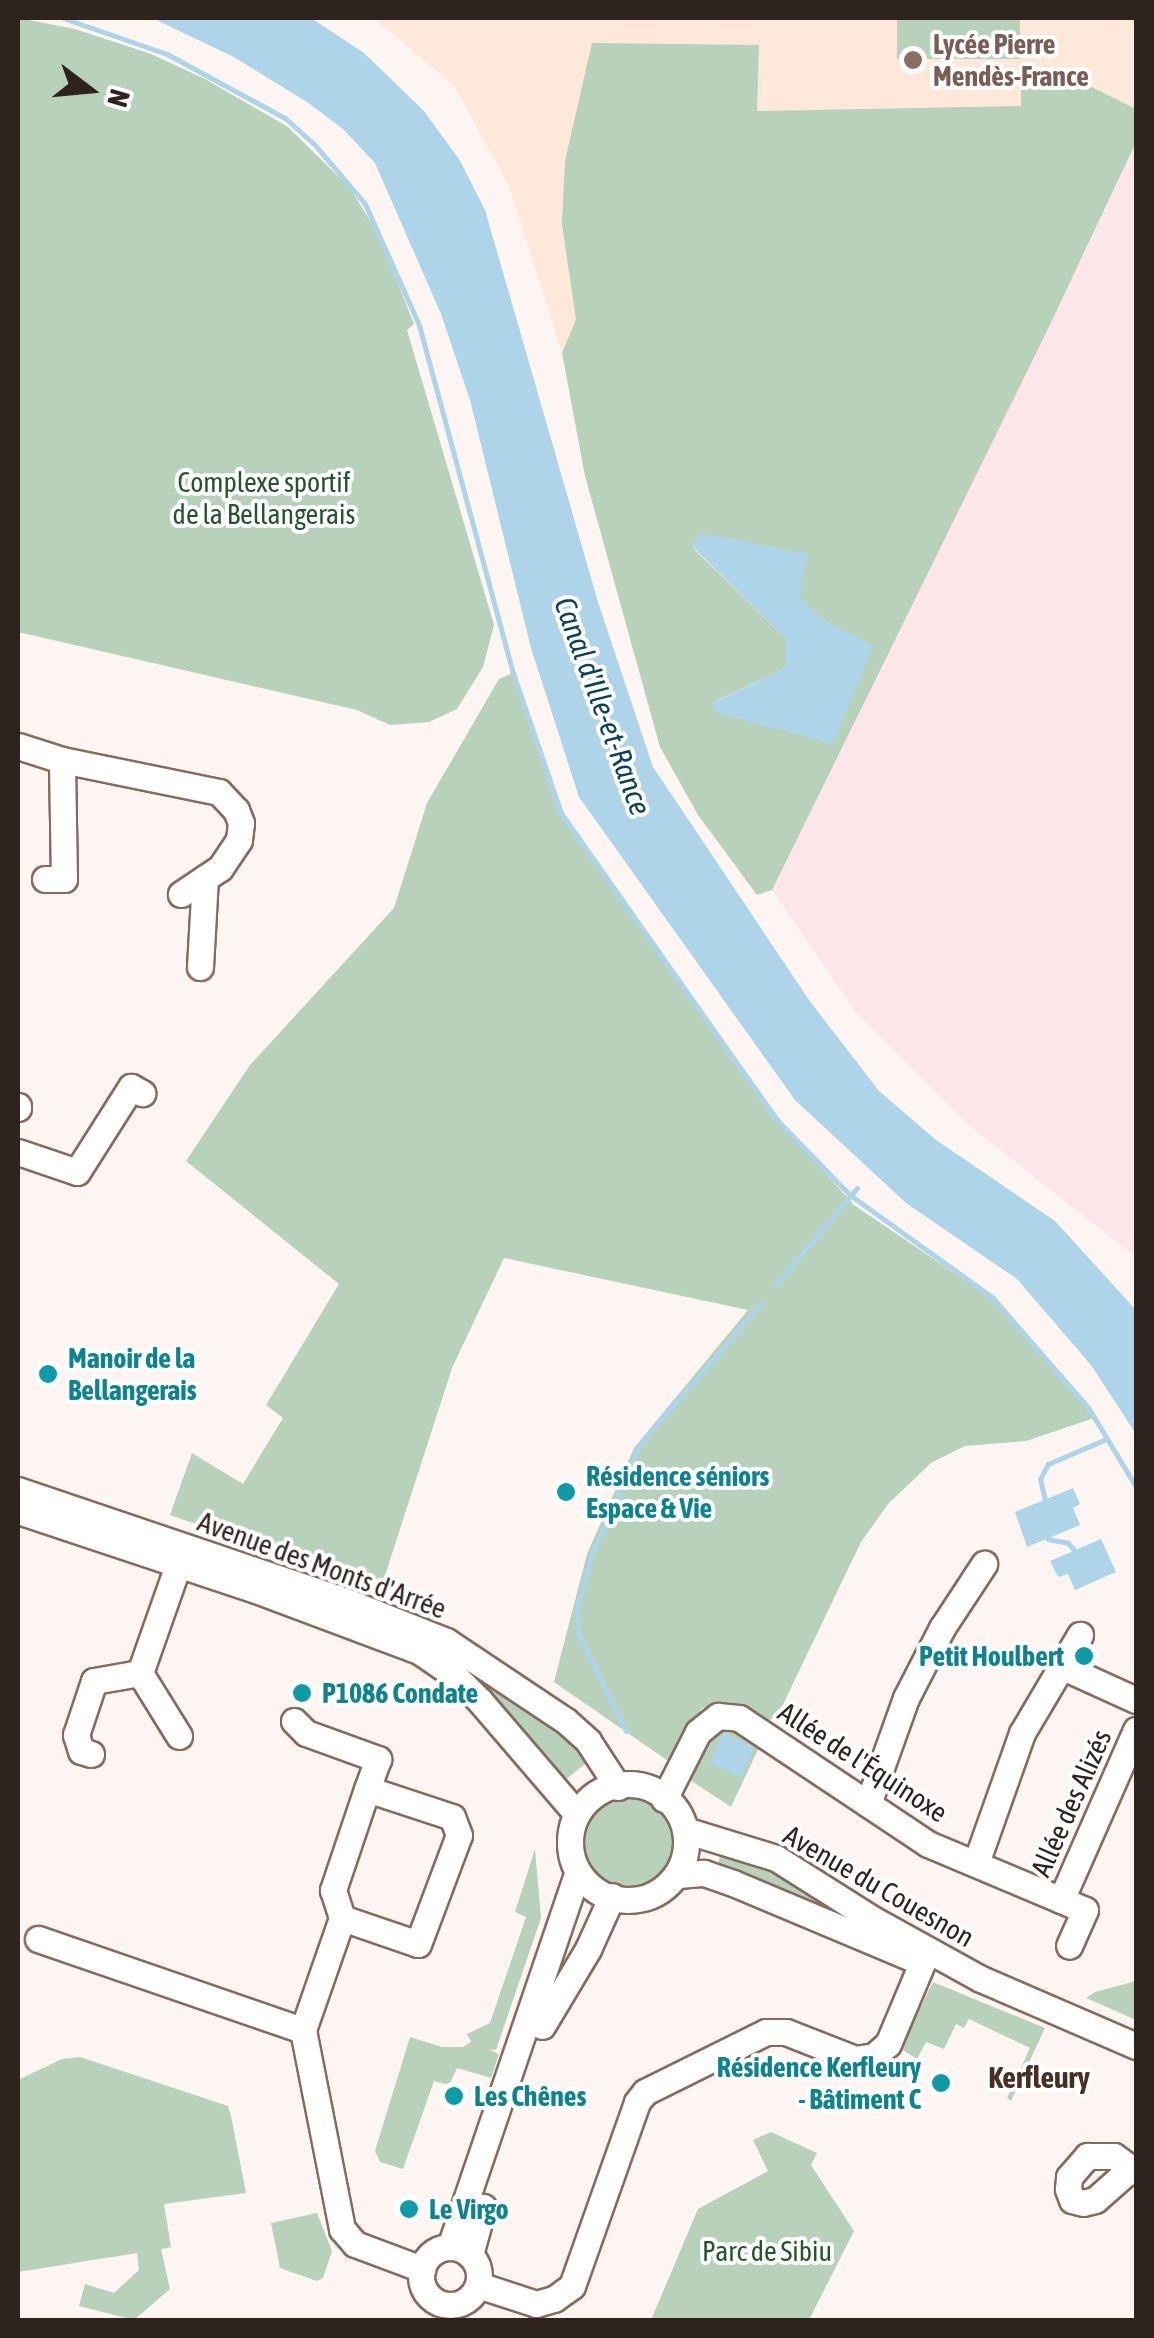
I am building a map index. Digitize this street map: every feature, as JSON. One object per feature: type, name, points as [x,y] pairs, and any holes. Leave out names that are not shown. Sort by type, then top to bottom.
[{"type":"street","points":[[18,746],[62,760],[219,792],[236,810],[241,823],[239,840],[231,856],[181,894]]},
{"type":"street","points":[[45,879],[64,879],[62,760]]},
{"type":"street","points":[[200,967],[205,878]]},
{"type":"street","points":[[18,1152],[82,1175],[131,1087],[142,1093]]},
{"type":"street","name":"Avenue des Monts d'Arrée","points":[[18,1490],[348,1602],[446,1642],[566,1721],[588,1741],[618,1788]]},
{"type":"street","name":"Avenue des Monts d'Arrée","points":[[18,1511],[378,1633],[437,1662],[480,1701],[575,1812]]},
{"type":"street","points":[[868,1804],[906,1698],[942,1628],[984,1564]]},
{"type":"street","points":[[140,1673],[178,1565]]},
{"type":"street","points":[[976,1863],[1013,1753],[1080,1635]]},
{"type":"street","points":[[1061,1666],[1136,1700]]},
{"type":"street","points":[[140,1673],[179,1736]]},
{"type":"street","points":[[92,1754],[81,1751],[76,1735],[94,1681],[140,1673]]},
{"type":"street","name":"Allée de l'Équinoxe","points":[[664,1798],[698,1732],[708,1721],[730,1716],[747,1722],[928,1844],[1061,1900]]},
{"type":"street","points":[[294,1721],[306,1732],[378,1759],[333,1890],[342,1918],[303,2030],[342,2228],[355,2244],[422,2268]]},
{"type":"street","name":"Allée des Alizés","points":[[1061,1900],[1136,1730]]},
{"type":"street","points":[[460,2251],[577,1872],[566,1840],[575,1812],[592,1797],[618,1788],[644,1790],[664,1798],[681,1814],[688,1832],[687,1859],[679,1875],[645,1895],[612,1896],[577,1872]]},
{"type":"street","points":[[342,1918],[418,1944],[459,1835],[452,1817],[368,1789]]},
{"type":"street","name":"Avenue du Couesnon","points":[[688,1832],[776,1858],[874,1920],[981,1979],[1136,2046]]},
{"type":"street","name":"Avenue du Couesnon","points":[[679,1875],[704,1873],[733,1882],[922,1962],[981,1979]]},
{"type":"street","points":[[460,2251],[541,2030],[588,1949],[612,1896]]},
{"type":"street","points":[[1061,1900],[1085,1910],[1070,1946]]},
{"type":"street","points":[[38,1938],[303,2030]]},
{"type":"street","points":[[478,2285],[559,2310],[578,2275],[637,2102],[645,2092],[766,2032],[786,2032],[855,2059],[874,2056],[888,2044],[922,1962]]},
{"type":"street","points":[[460,2251],[477,2266],[478,2285],[465,2301],[438,2311],[422,2281],[422,2268],[430,2256],[460,2251]]},
{"type":"shaded area","points":[[375,18],[1136,18],[1136,142],[1046,333],[562,353],[509,186],[455,87]]},
{"type":"shaded area","points":[[1136,142],[1136,1257],[971,1127],[855,1011],[772,890]]},
{"type":"green space","name":"Complexe sportif de la Bellangerais","points":[[18,18],[75,29],[151,54],[205,79],[288,127],[349,187],[379,235],[414,324],[407,330],[494,625],[483,667],[457,709],[429,722],[390,725],[357,710],[18,632]]},
{"type":"green space","points":[[897,18],[1020,18],[1020,59],[897,59]]},
{"type":"green space","points":[[592,43],[759,45],[757,111],[1021,106],[1021,75],[1067,75],[1136,109],[1136,142],[1046,333],[772,890],[757,895],[698,815],[660,747],[585,476],[562,353],[576,320],[562,224],[565,161]],"holes":[[[692,547],[798,597],[824,621],[872,646],[711,703],[786,668],[786,639]]]},
{"type":"green space","points":[[515,672],[562,816],[792,1136],[854,1205],[994,1300],[1094,1418],[1026,1441],[965,1446],[931,1463],[888,1504],[861,1542],[777,1717],[764,1722],[734,1705],[702,1708],[671,1763],[554,1682],[587,1554],[634,1448],[748,1310],[504,1258],[452,1368],[381,1588],[170,1515],[192,1453],[243,1484],[283,1418],[266,1405],[339,1284],[186,1161],[250,1065],[394,908],[427,803],[499,679]]},
{"type":"green space","points":[[448,1653],[512,1694],[593,1758],[561,1783]]},
{"type":"green space","points":[[731,1722],[762,1741],[731,1807],[687,1778],[705,1736]]},
{"type":"green space","points":[[628,1793],[647,1797],[663,1807],[673,1823],[677,1842],[673,1861],[663,1877],[647,1887],[628,1891],[609,1887],[593,1877],[583,1861],[579,1842],[583,1823],[593,1807],[609,1797]]},
{"type":"green space","points":[[723,1846],[768,1859],[951,1966],[717,1867]]},
{"type":"green space","points":[[535,1849],[541,1918],[496,2050],[489,2049],[499,2054],[491,2078],[457,2068],[449,2085],[434,2081],[403,2169],[380,2162],[375,2151],[410,2037],[442,2047],[463,2047],[471,2042],[467,2034],[490,2023],[526,1917],[515,1912]]},
{"type":"green space","points":[[1136,1981],[1136,2020],[1086,1998],[1095,1992]]},
{"type":"green space","points":[[933,1982],[1045,2028],[1011,2101],[1007,2098],[1030,2048],[969,2019],[964,2028],[956,2024],[944,2049],[926,2042],[917,2059],[900,2048]]},
{"type":"green space","points":[[80,2057],[228,2106],[231,2116],[246,2193],[164,2204],[171,2247],[161,2249],[170,2289],[134,2320],[79,2306],[85,2284],[114,2293],[139,2270],[137,2253],[18,2272],[18,2080],[62,2059]]},
{"type":"green space","name":"Parc de Sibiu","points":[[771,2132],[817,2153],[811,2165],[854,2231],[809,2320],[651,2320],[698,2209],[768,2171],[753,2140]]},
{"type":"green space","points":[[317,2213],[332,2251],[323,2278],[317,2281],[280,2268],[271,2223]]},
{"type":"water","name":"Canal d'Ille-et-Rance","points":[[152,18],[311,18],[364,53],[423,110],[459,159],[485,210],[598,602],[653,767],[809,1000],[879,1091],[936,1140],[1055,1221],[1136,1310],[1136,1434],[1091,1365],[1017,1279],[906,1203],[795,1100],[579,797],[531,648],[470,400],[441,314],[375,163],[343,129],[307,102],[232,56]]},
{"type":"water","points":[[700,533],[808,554],[799,597],[824,621],[873,646],[833,744],[718,713],[710,704],[786,668],[786,639],[692,546]]},
{"type":"water","points":[[1073,1488],[1080,1504],[1073,1508],[1080,1525],[1027,1547],[1015,1512]]},
{"type":"water","points":[[1101,1539],[1116,1572],[1075,1590],[1068,1574],[1058,1577],[1050,1561]]},
{"type":"water","points":[[723,1733],[754,1747],[741,1777],[710,1763]]},
{"type":"waterway","points":[[63,18],[167,54],[285,118],[315,145],[365,204],[419,325],[512,670],[561,813],[777,1120],[850,1195],[992,1297],[1088,1407],[1136,1487]]},
{"type":"waterway","points":[[775,1286],[857,1188]]},
{"type":"waterway","points":[[626,1731],[578,1633],[577,1607],[591,1556],[640,1444],[762,1302]]},
{"type":"waterway","points":[[1045,1500],[1040,1479],[1048,1464],[1106,1439]]},
{"type":"waterway","points":[[1048,1539],[1068,1543],[1074,1550]]},
{"type":"place","name":"Lycée Pierre Mendès-France","points":[[913,60]]},
{"type":"place","name":"Manoir de la Bellangerais","points":[[48,1374]]},
{"type":"place","name":"Résidence séniors Espace & Vie","points":[[566,1492]]},
{"type":"place","name":"Petit Houlbert","points":[[1084,1656]]},
{"type":"place","name":"P1086 Condate","points":[[302,1693]]},
{"type":"place","name":"Résidence Kerfleury - Bâtiment C","points":[[941,2083]]},
{"type":"place","name":"Les Chênes","points":[[454,2096]]},
{"type":"place","name":"Le Virgo","points":[[409,2209]]},
{"type":"district","name":"Kerfleury","points":[[1039,2077]]}]
